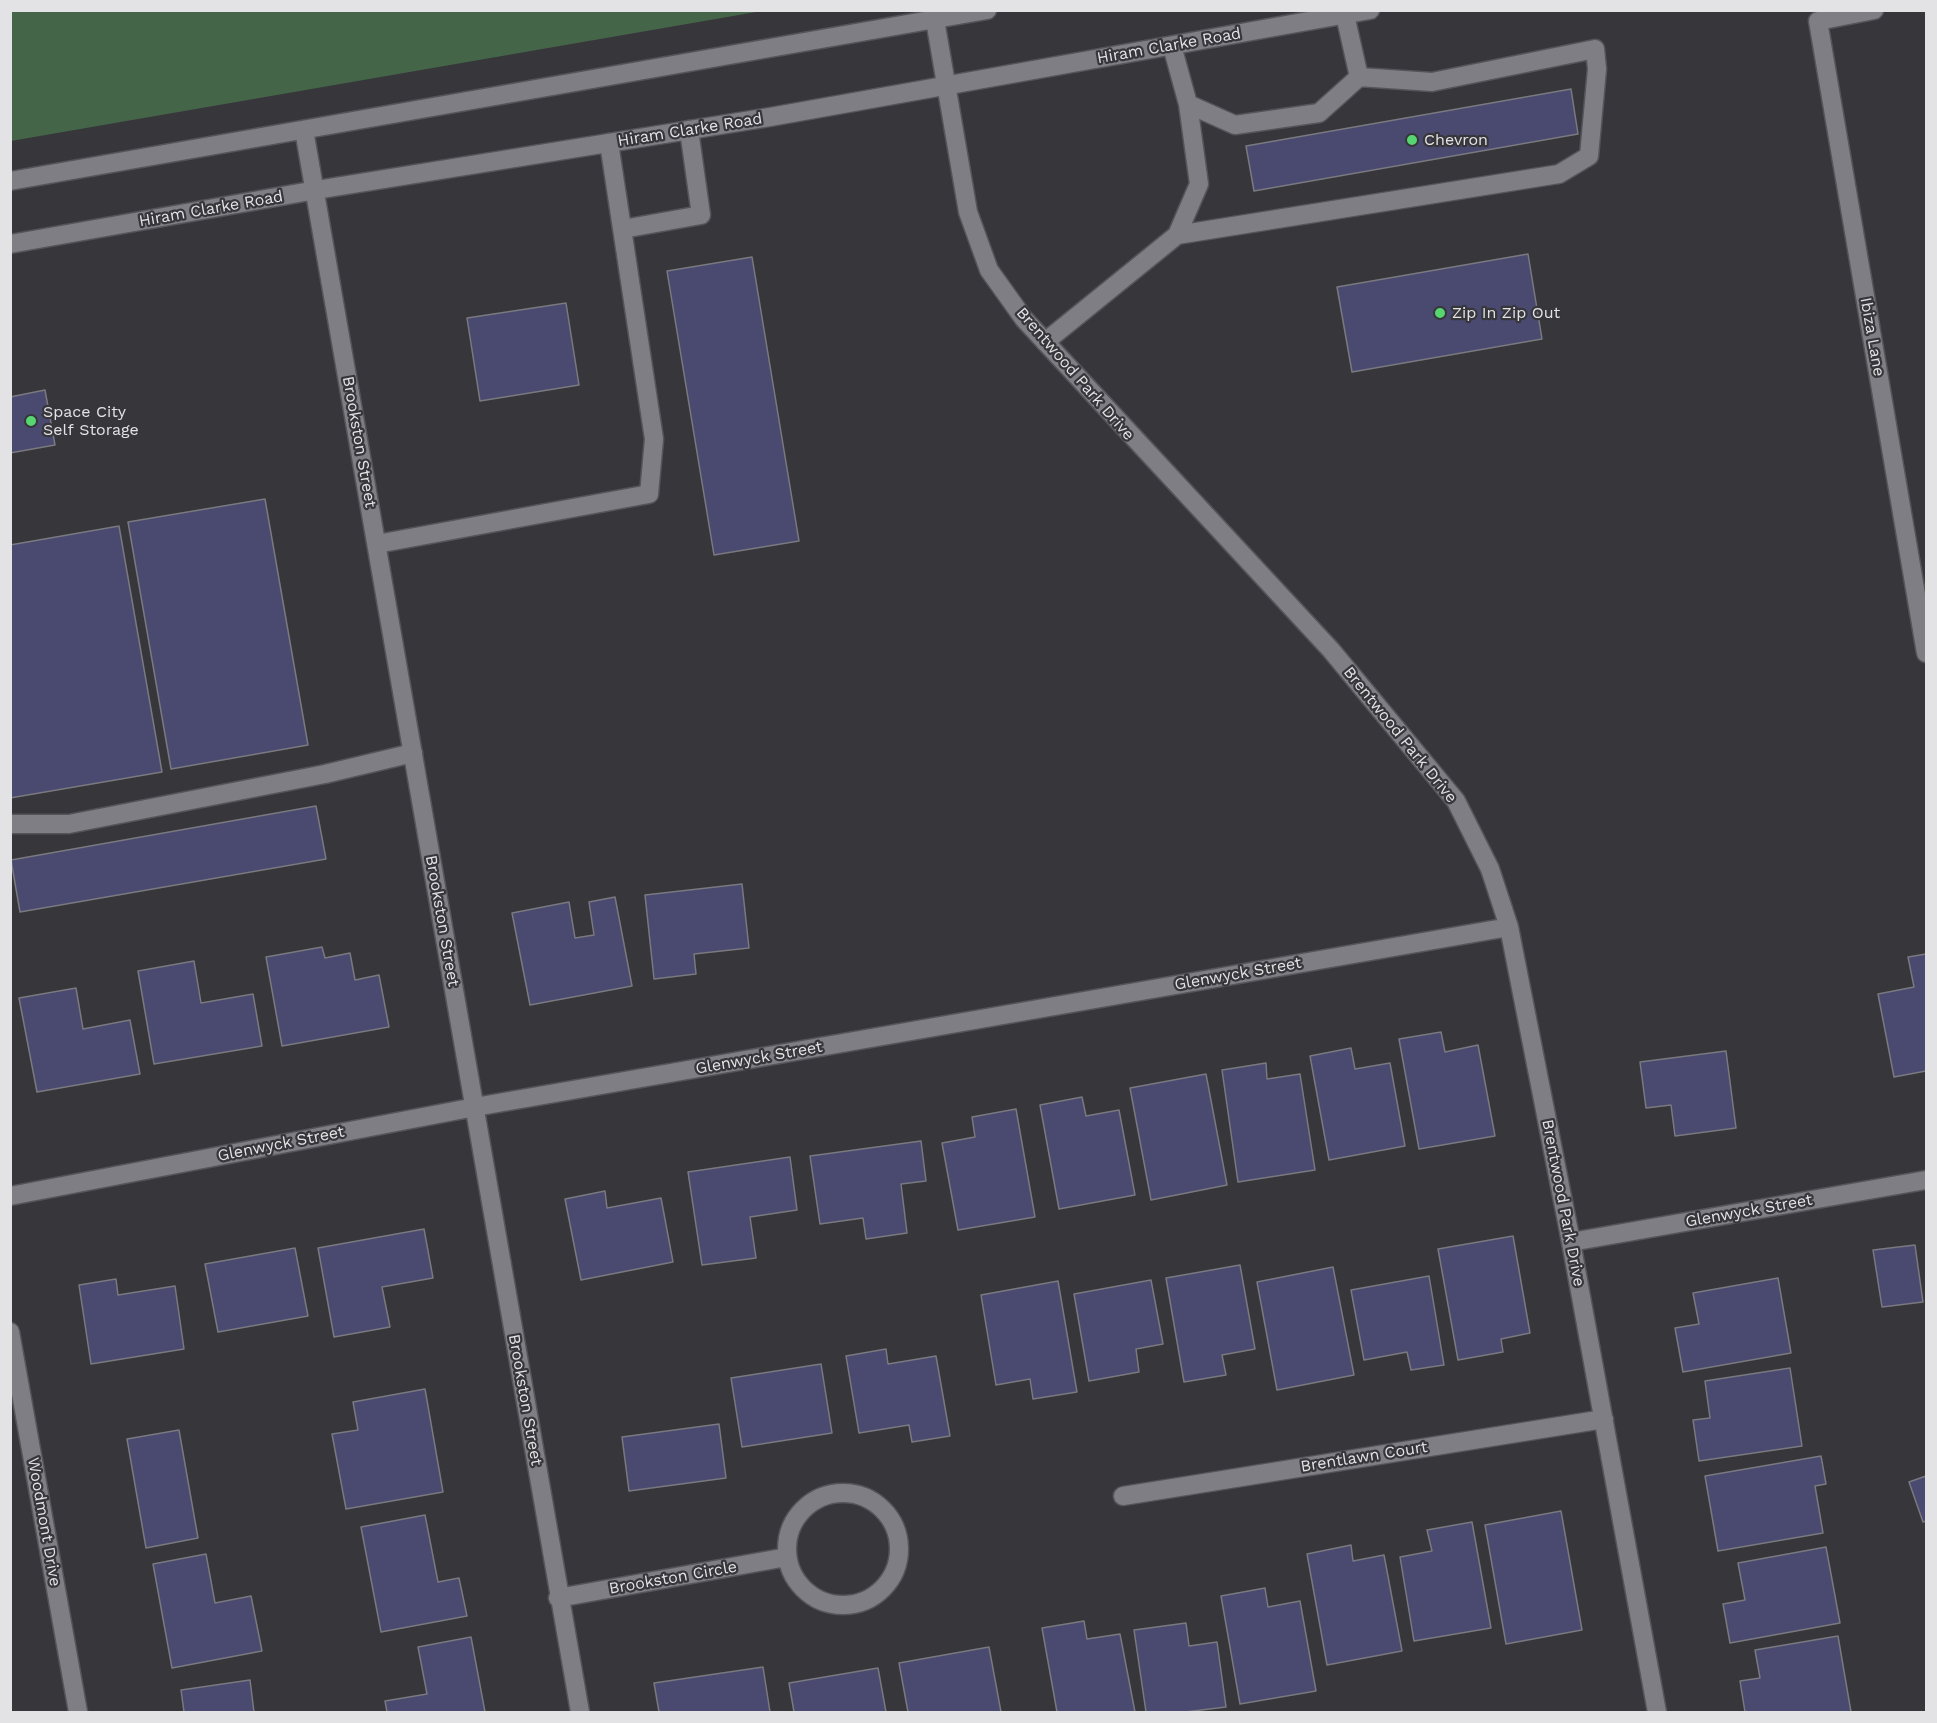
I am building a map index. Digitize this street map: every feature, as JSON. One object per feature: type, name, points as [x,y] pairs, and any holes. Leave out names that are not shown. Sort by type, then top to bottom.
[{"type":"street","points":[[10,182],[987,10]]},
{"type":"street","name":"Hiram Clarke Road","points":[[10,244],[316,190],[948,86],[1370,10]]},
{"type":"street","name":"Ibiza Lane","points":[[1874,10],[1818,21],[1926,653]]},
{"type":"street","points":[[1345,15],[1359,77]]},
{"type":"street","name":"Brentwood Park Drive","points":[[935,20],[968,212],[989,270],[1023,319],[1331,650],[1456,801],[1490,869],[1509,927],[1604,1419],[1657,1713]]},
{"type":"street","points":[[1045,342],[1177,235],[1199,184],[1188,104],[1172,46]]},
{"type":"street","points":[[1177,235],[1559,174],[1589,156],[1597,69],[1595,49],[1432,82],[1359,77],[1319,113],[1235,125],[1188,104]]},
{"type":"street","name":"Brookston Street","points":[[304,130],[475,1107],[558,1598],[580,1713]]},
{"type":"street","points":[[623,229],[701,215],[689,130]]},
{"type":"street","points":[[377,544],[649,494],[654,440],[609,143]]},
{"type":"street","points":[[10,824],[69,824],[325,774],[413,753]]},
{"type":"street","name":"Glenwyck Street","points":[[10,1196],[475,1107],[1509,927]]},
{"type":"street","name":"Glenwyck Street","points":[[1570,1242],[1926,1180]]},
{"type":"street","name":"Woodmont Drive","points":[[10,1332],[78,1713]]},
{"type":"street","name":"Brentlawn Court","points":[[1123,1496],[1604,1419]]},
{"type":"street","points":[[836,1493],[854,1494],[871,1500],[885,1511],[894,1527],[898,1544],[893,1572],[889,1580],[876,1594],[859,1603],[840,1605],[821,1601],[805,1590],[793,1575],[787,1557],[788,1539],[794,1522],[804,1508],[819,1498],[836,1493]]},
{"type":"street","name":"Brookston Circle","points":[[558,1598],[787,1557]]},
{"type":"green space","points":[[11,10],[762,10],[762,11],[11,141]]},
{"type":"building","name":"Chevron","points":[[1571,89],[1578,134],[1254,191],[1246,146]]},
{"type":"building","name":"Zip In Zip Out","points":[[1528,254],[1542,339],[1352,372],[1337,287]]},
{"type":"building","points":[[752,257],[799,541],[714,555],[667,271]]},
{"type":"building","points":[[566,303],[579,385],[480,401],[467,318]]},
{"type":"building","name":"Space City Self Storage","points":[[45,390],[55,445],[10,453],[10,397]]},
{"type":"building","points":[[265,499],[308,745],[171,769],[128,522]]},
{"type":"building","points":[[119,526],[162,772],[10,798],[10,545]]},
{"type":"building","points":[[316,806],[326,859],[20,912],[11,860]]},
{"type":"building","points":[[742,884],[749,948],[694,954],[696,974],[654,979],[645,895]]},
{"type":"building","points":[[615,897],[632,986],[530,1005],[512,913],[569,902],[575,938],[594,935],[589,902]]},
{"type":"building","points":[[322,947],[325,958],[350,953],[355,980],[379,975],[389,1027],[282,1046],[266,957]]},
{"type":"building","points":[[1926,954],[1926,1071],[1894,1077],[1878,994],[1914,987],[1908,957]]},
{"type":"building","points":[[194,961],[201,1003],[253,994],[262,1046],[154,1064],[138,971]]},
{"type":"building","points":[[76,988],[83,1029],[130,1020],[140,1074],[37,1092],[19,998]]},
{"type":"building","points":[[1441,1032],[1445,1052],[1478,1045],[1495,1136],[1419,1149],[1399,1039]]},
{"type":"building","points":[[1351,1048],[1355,1069],[1390,1063],[1405,1146],[1329,1160],[1310,1056]]},
{"type":"building","points":[[1726,1051],[1736,1128],[1675,1136],[1671,1105],[1646,1108],[1640,1062]]},
{"type":"building","points":[[1266,1063],[1267,1079],[1300,1074],[1315,1170],[1238,1182],[1222,1070]]},
{"type":"building","points":[[1206,1074],[1227,1185],[1151,1200],[1130,1088]]},
{"type":"building","points":[[1082,1097],[1086,1116],[1119,1110],[1135,1195],[1059,1209],[1040,1105]]},
{"type":"building","points":[[1016,1109],[1035,1217],[958,1230],[942,1143],[975,1137],[972,1117]]},
{"type":"building","points":[[921,1141],[926,1181],[901,1184],[907,1233],[866,1239],[863,1218],[820,1224],[810,1156]]},
{"type":"building","points":[[790,1157],[797,1210],[750,1217],[756,1258],[702,1265],[688,1172]]},
{"type":"building","points":[[605,1191],[607,1208],[661,1198],[673,1262],[581,1280],[565,1199]]},
{"type":"building","points":[[424,1229],[433,1278],[382,1287],[390,1327],[334,1337],[318,1248]]},
{"type":"building","points":[[1513,1236],[1530,1333],[1501,1339],[1503,1352],[1458,1360],[1438,1249]]},
{"type":"building","points":[[1915,1245],[1923,1302],[1882,1307],[1873,1250]]},
{"type":"building","points":[[295,1248],[308,1316],[218,1332],[205,1264]]},
{"type":"building","points":[[1240,1265],[1255,1349],[1222,1355],[1226,1375],[1184,1382],[1166,1278]]},
{"type":"building","points":[[1333,1267],[1354,1375],[1277,1390],[1257,1282]]},
{"type":"building","points":[[1429,1276],[1444,1365],[1411,1370],[1407,1352],[1364,1360],[1351,1290]]},
{"type":"building","points":[[1778,1278],[1791,1353],[1683,1372],[1675,1328],[1699,1324],[1693,1293]]},
{"type":"building","points":[[116,1279],[118,1295],[175,1286],[184,1349],[91,1364],[79,1285]]},
{"type":"building","points":[[1151,1280],[1163,1344],[1136,1349],[1139,1372],[1089,1381],[1074,1294]]},
{"type":"building","points":[[1058,1281],[1077,1392],[1033,1399],[1030,1379],[996,1385],[981,1295]]},
{"type":"building","points":[[886,1349],[888,1364],[936,1356],[950,1436],[912,1442],[909,1425],[859,1433],[846,1356]]},
{"type":"building","points":[[821,1364],[832,1433],[742,1447],[731,1378]]},
{"type":"building","points":[[1790,1368],[1802,1446],[1699,1461],[1693,1420],[1710,1418],[1705,1381]]},
{"type":"building","points":[[425,1389],[443,1492],[346,1509],[332,1434],[358,1430],[353,1402]]},
{"type":"building","points":[[719,1424],[726,1478],[629,1491],[622,1437]]},
{"type":"building","points":[[179,1430],[198,1538],[146,1548],[127,1439]]},
{"type":"building","points":[[1821,1456],[1826,1484],[1815,1486],[1823,1533],[1718,1551],[1705,1476]]},
{"type":"building","points":[[1926,1476],[1926,1521],[1923,1522],[1909,1482]]},
{"type":"building","points":[[1561,1511],[1582,1630],[1506,1644],[1485,1525]]},
{"type":"building","points":[[425,1515],[438,1582],[459,1578],[467,1616],[381,1632],[361,1527]]},
{"type":"building","points":[[1472,1522],[1491,1628],[1414,1641],[1400,1557],[1432,1551],[1427,1530]]},
{"type":"building","points":[[1351,1545],[1353,1561],[1384,1555],[1402,1651],[1327,1665],[1307,1554]]},
{"type":"building","points":[[1826,1547],[1840,1623],[1730,1643],[1723,1604],[1745,1600],[1738,1563]]},
{"type":"building","points":[[206,1554],[215,1603],[251,1596],[262,1651],[172,1668],[153,1564]]},
{"type":"building","points":[[1265,1588],[1268,1607],[1300,1601],[1316,1691],[1240,1704],[1221,1596]]},
{"type":"building","points":[[1084,1621],[1087,1639],[1120,1634],[1135,1712],[1057,1712],[1042,1628]]},
{"type":"building","points":[[1186,1623],[1189,1646],[1217,1642],[1226,1707],[1185,1712],[1146,1712],[1134,1630]]},
{"type":"building","points":[[1838,1636],[1851,1712],[1745,1712],[1740,1681],[1760,1678],[1755,1650]]},
{"type":"building","points":[[471,1637],[485,1712],[387,1712],[385,1701],[427,1694],[418,1647]]},
{"type":"building","points":[[989,1647],[1001,1712],[908,1712],[899,1663]]},
{"type":"building","points":[[763,1667],[770,1712],[659,1712],[654,1683]]},
{"type":"building","points":[[878,1668],[886,1712],[794,1712],[789,1683]]},
{"type":"building","points":[[250,1680],[254,1712],[184,1712],[181,1690]]},
{"type":"place","name":"Chevron","points":[[1412,140]]},
{"type":"place","name":"Zip In Zip Out","points":[[1440,313]]},
{"type":"place","name":"Space City Self Storage","points":[[31,421]]}]
